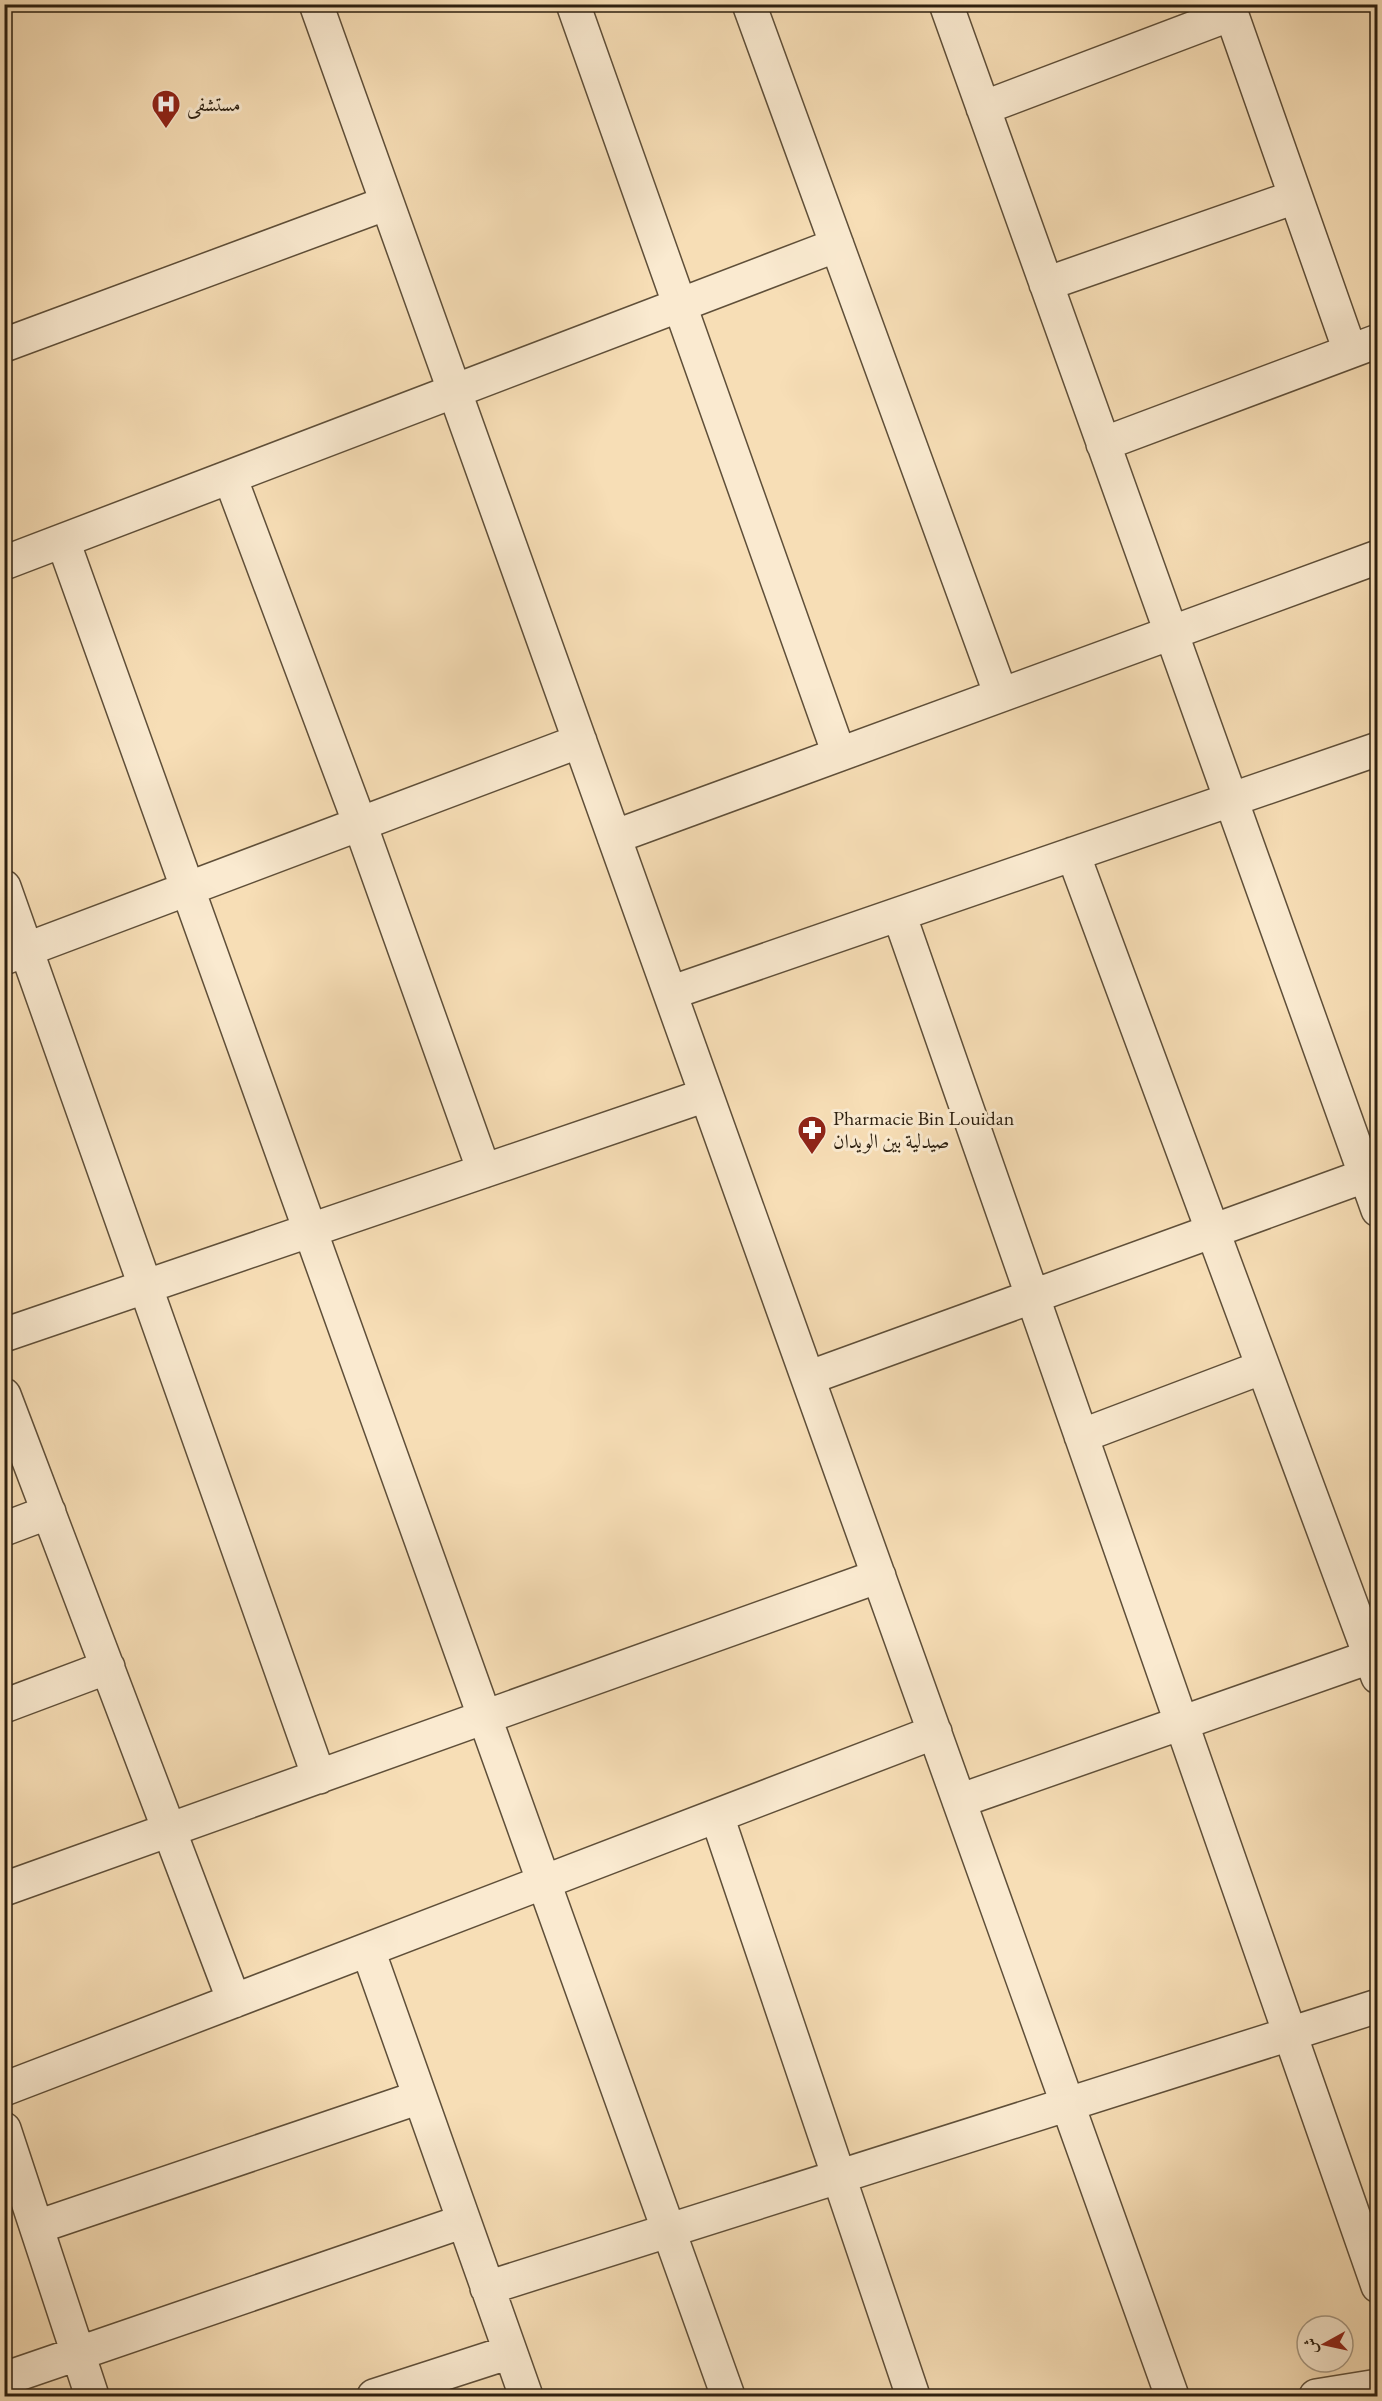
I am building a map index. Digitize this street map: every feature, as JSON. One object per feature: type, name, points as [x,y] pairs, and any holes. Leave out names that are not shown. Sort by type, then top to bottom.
[{"type":"street","points":[[316,4],[1172,2397]]},
{"type":"street","points":[[573,4],[839,754]]},
{"type":"street","points":[[749,4],[1001,695]]},
{"type":"street","points":[[946,4],[1231,800],[1371,1173],[1377,1210]]},
{"type":"street","points":[[983,108],[1230,9],[1295,196],[1364,346],[1103,444]]},
{"type":"street","points":[[1046,284],[1295,196]]},
{"type":"street","points":[[4,345],[387,203]]},
{"type":"street","points":[[4,563],[837,245]]},
{"type":"street","points":[[230,477],[360,824],[484,1171]]},
{"type":"street","points":[[63,541],[728,2397]]},
{"type":"street","points":[[614,837],[1377,557]]},
{"type":"street","points":[[16,954],[580,741]]},
{"type":"street","points":[[670,993],[1377,749]]},
{"type":"street","points":[[959,1801],[1181,1722],[1375,1663],[1073,854]]},
{"type":"street","points":[[4,887],[16,954],[146,1286],[319,1777]]},
{"type":"street","points":[[899,914],[1377,2286]]},
{"type":"street","points":[[4,1335],[706,1095]]},
{"type":"street","points":[[808,1378],[1371,1173]]},
{"type":"street","points":[[1081,1436],[1263,1367]]},
{"type":"street","points":[[4,1395],[234,2001]]},
{"type":"street","points":[[4,1529],[49,1512]]},
{"type":"street","points":[[4,1889],[879,1576]]},
{"type":"street","points":[[4,1706],[108,1667]]},
{"type":"street","points":[[4,2089],[935,1732]]},
{"type":"street","points":[[717,1816],[913,2397]]},
{"type":"street","points":[[368,1950],[526,2397]]},
{"type":"street","points":[[487,2288],[1377,2006]]},
{"type":"street","points":[[37,2227],[420,2097]]},
{"type":"street","points":[[4,2129],[92,2397]]},
{"type":"street","points":[[4,2379],[464,2221]]},
{"type":"street","points":[[374,2397],[510,2352]]},
{"type":"street","points":[[1316,2397],[1377,2386]]},
{"type":"place","name":"مستشفى","points":[[166,130]]},
{"type":"place","name":"Pharmacie Bin Louidan صيدلية بين الويدان","points":[[812,1156]]}]
